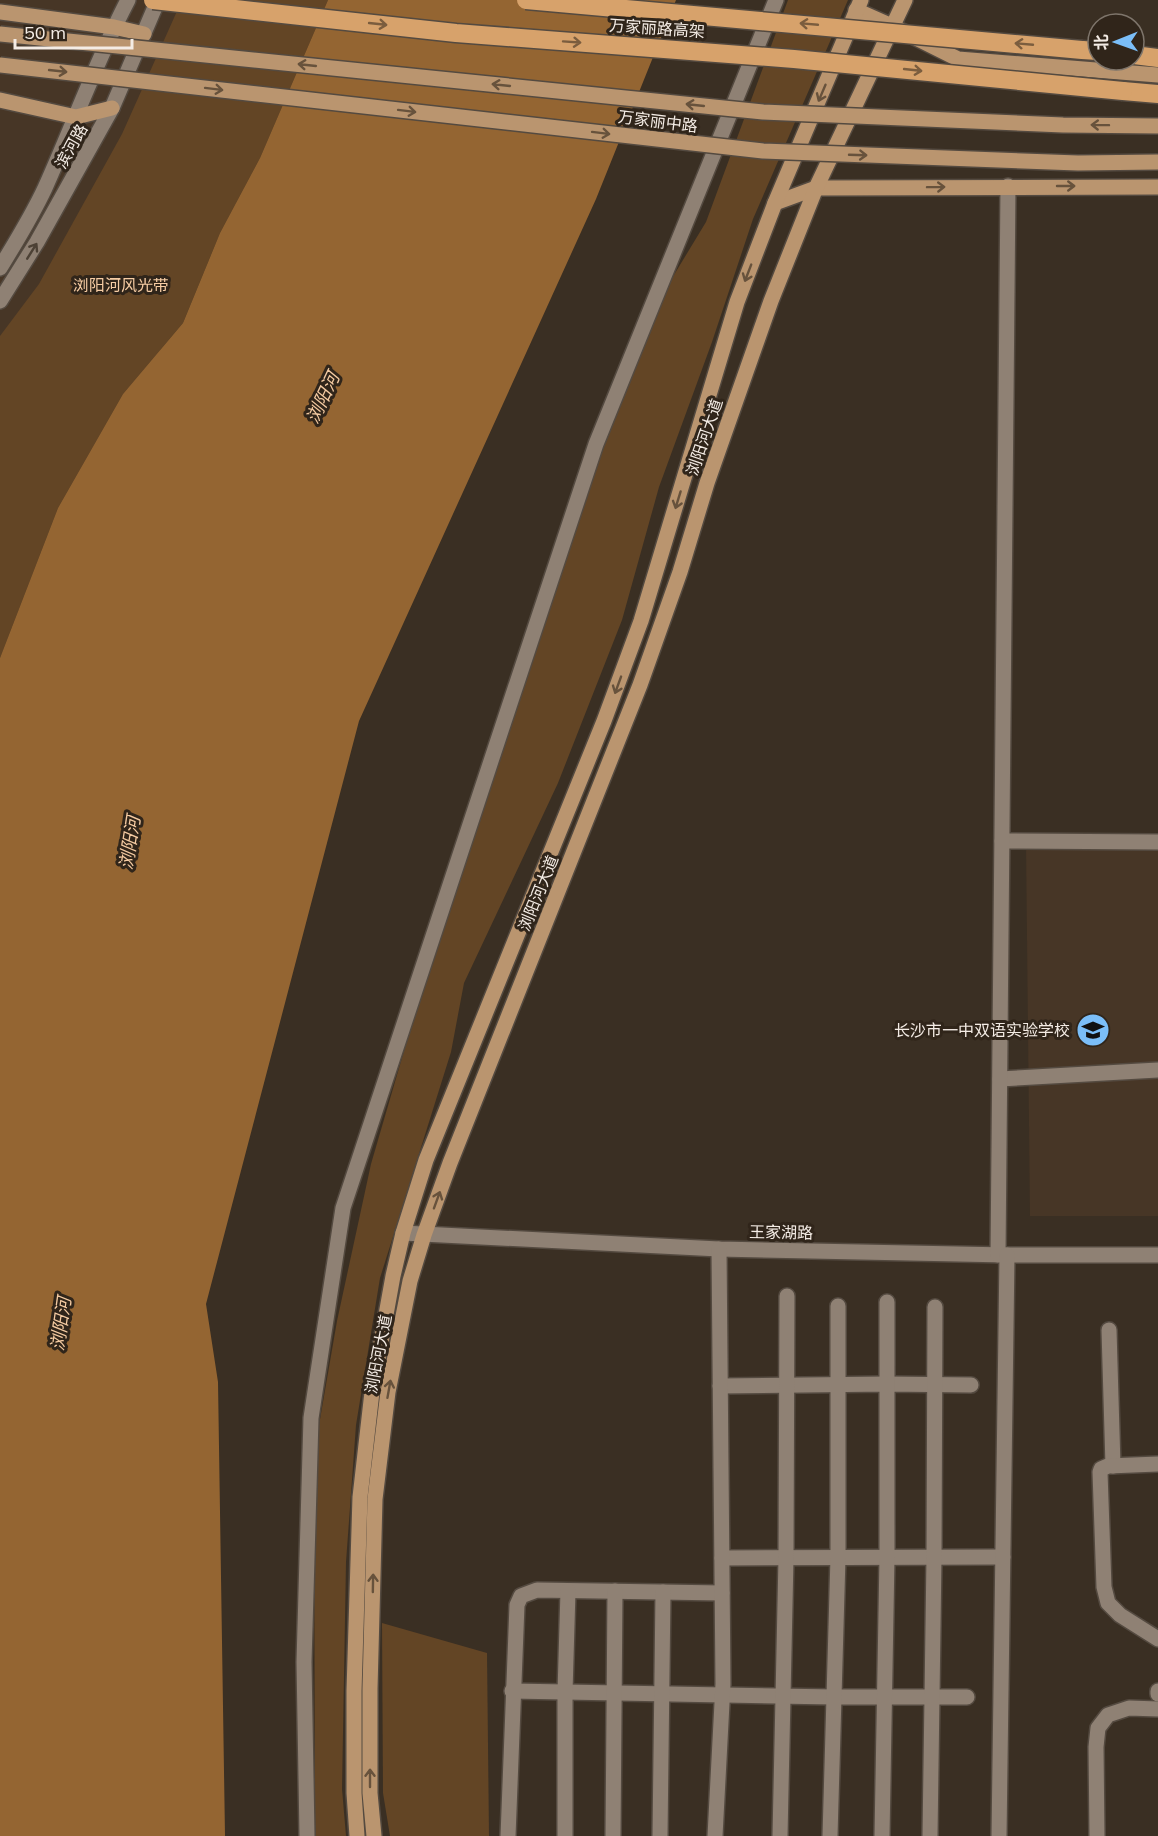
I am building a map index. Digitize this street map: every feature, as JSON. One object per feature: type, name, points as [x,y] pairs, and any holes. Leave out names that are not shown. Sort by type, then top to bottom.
[{"type":"highway","name":"万家丽路高架","points":[[153,0],[456,33],[794,59],[1158,94]]},
{"type":"highway","name":"万家丽路高架","points":[[526,0],[1086,50]]},
{"type":"main road","name":"浏阳河大道","points":[[374,1836],[370,1793],[370,1689],[375,1499],[388,1392],[410,1281],[450,1163],[639,685],[680,572],[707,483],[771,302],[816,188],[905,0]]},
{"type":"main road","points":[[858,5],[892,26],[958,59],[1158,75]]},
{"type":"main road","name":"浏阳河大道","points":[[357,1836],[354,1793],[354,1691],[360,1497],[372,1392],[393,1276],[404,1233],[430,1150],[604,721],[641,621],[737,302],[775,203],[858,5]]},
{"type":"main road","points":[[0,12],[114,27],[144,34]]},
{"type":"main road","name":"万家丽中路","points":[[0,34],[763,112],[1063,125],[1158,126]]},
{"type":"main road","name":"万家丽中路","points":[[0,65],[763,151],[1078,163],[1158,162]]},
{"type":"main road","points":[[0,100],[76,117],[112,108]]},
{"type":"main road","points":[[775,203],[816,188],[1158,187]]},
{"type":"street","name":"滨河路","points":[[0,268],[26,226],[44,190],[98,61],[128,0]]},
{"type":"street","name":"滨河路","points":[[0,301],[37,242],[112,108],[158,0]]},
{"type":"street","points":[[307,1836],[304,1662],[311,1418],[343,1208],[596,444],[776,0]]},
{"type":"street","points":[[999,1836],[1003,1557],[1003,1255],[1000,1079],[1008,186]]},
{"type":"street","points":[[1002,841],[1158,842]]},
{"type":"street","points":[[1000,1079],[1158,1070]]},
{"type":"street","name":"王家湖路","points":[[404,1233],[719,1249],[1003,1255],[1158,1255]]},
{"type":"street","points":[[715,1836],[722,1695],[719,1249]]},
{"type":"street","points":[[780,1836],[786,1558],[786,1296]]},
{"type":"street","points":[[882,1836],[887,1557],[887,1302]]},
{"type":"street","points":[[830,1836],[838,1557],[838,1306]]},
{"type":"street","points":[[930,1836],[935,1307]]},
{"type":"street","points":[[1109,1330],[1113,1466]]},
{"type":"street","points":[[720,1386],[971,1385]]},
{"type":"street","points":[[1158,1464],[1104,1467],[1100,1472],[1104,1587],[1108,1603],[1120,1615],[1158,1639]]},
{"type":"street","points":[[722,1558],[1003,1557]]},
{"type":"street","points":[[508,1836],[512,1691],[517,1605],[521,1596],[537,1590],[722,1593]]},
{"type":"street","points":[[565,1836],[568,1591]]},
{"type":"street","points":[[613,1836],[615,1591]]},
{"type":"street","points":[[660,1836],[663,1592]]},
{"type":"street","points":[[512,1691],[967,1697]]},
{"type":"street","points":[[1097,1836],[1096,1747],[1098,1728],[1108,1714],[1129,1708],[1158,1709]]},
{"type":"shaded area","name":"浏阳河风光带","points":[[0,0],[328,0],[260,158],[0,658]]},
{"type":"shaded area","name":"长沙市一中双语实验学校","points":[[1158,840],[1158,1216],[1030,1216],[1026,844]]},
{"type":"green space","name":"浏阳河风光带","points":[[182,0],[328,0],[260,158],[220,233],[183,323],[123,394],[58,508],[0,658],[0,336],[39,284],[122,134]]},
{"type":"green space","points":[[788,0],[848,0],[753,219],[712,342],[659,487],[622,620],[558,783],[464,983],[451,1052],[380,1278],[356,1425],[346,1562],[342,1789],[346,1836],[315,1836],[314,1454],[337,1321],[371,1164],[411,1027],[609,424],[663,293],[706,222]]},
{"type":"green space","points":[[382,1623],[487,1653],[489,1836],[390,1836],[383,1793]]},
{"type":"water","name":"浏阳河","points":[[328,0],[676,0],[596,199],[359,721],[206,1304],[218,1382],[225,1836],[0,1836],[0,658],[58,508],[123,394],[183,323],[220,233],[260,158]]},
{"type":"place","name":"长沙市一中双语实验学校","points":[[1093,1030]]}]
